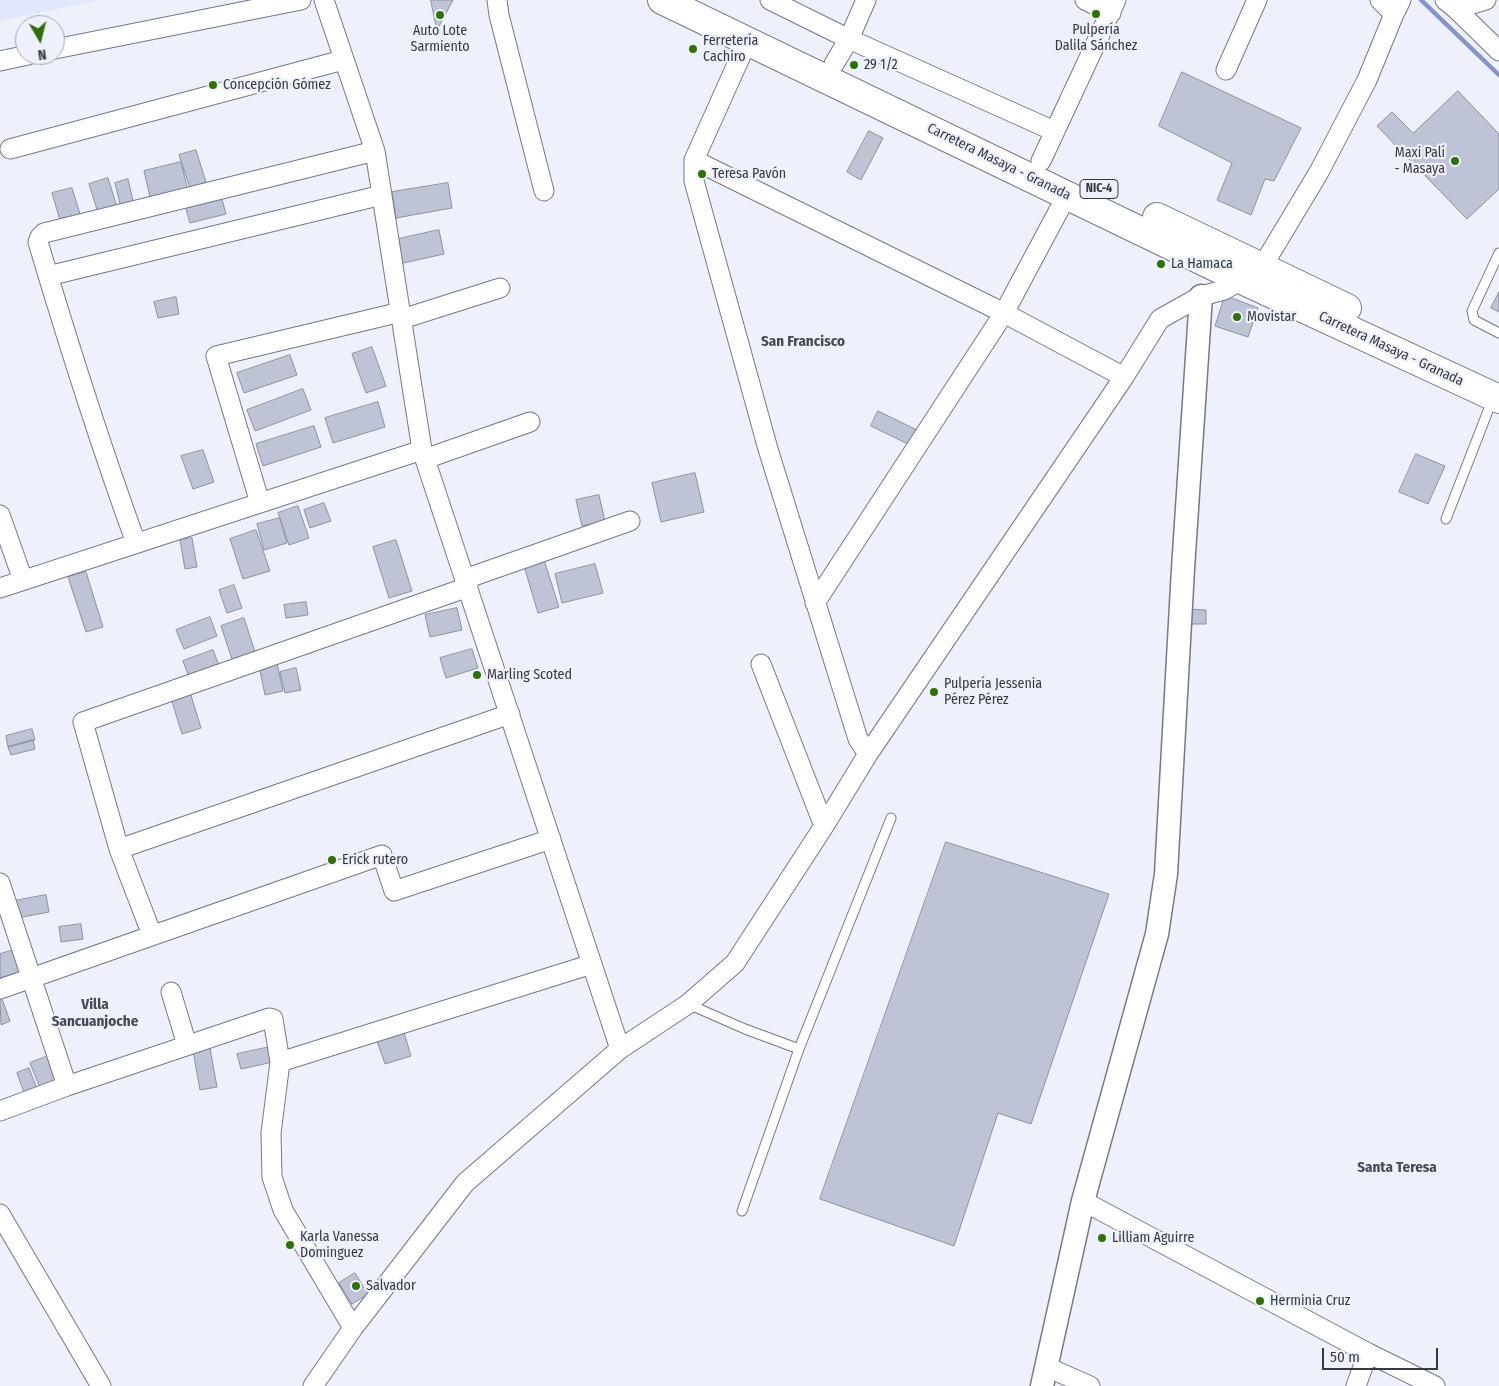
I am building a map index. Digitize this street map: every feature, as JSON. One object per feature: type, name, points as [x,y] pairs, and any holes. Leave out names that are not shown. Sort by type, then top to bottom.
[{"type":"highway","name":"Carretera Masaya - Granada","points":[[662,0],[1067,194],[1252,273]]},
{"type":"highway","name":"Carretera Masaya - Granada","points":[[698,0],[1041,161],[1252,273],[1497,392]]},
{"type":"street","points":[[65,48],[300,0]]},
{"type":"street","points":[[324,0],[375,151],[424,454],[620,1049]]},
{"type":"street","points":[[497,0],[499,15],[544,192]]},
{"type":"street","points":[[770,0],[1054,131]]},
{"type":"street","points":[[834,64],[849,38],[866,0]]},
{"type":"street","points":[[1041,161],[1114,6],[1085,0]]},
{"type":"street","points":[[1226,70],[1256,0]]},
{"type":"street","points":[[313,1386],[353,1328],[465,1183],[620,1049],[688,1004],[735,963],[824,826],[868,754],[1124,377],[1160,319],[1201,296],[1224,290],[1252,273],[1319,172],[1367,80],[1398,7],[1380,0]]},
{"type":"street","points":[[1450,5],[1486,0]]},
{"type":"street","points":[[1450,5],[1499,51]]},
{"type":"street","points":[[747,42],[694,160],[694,180],[768,449],[858,739],[868,754]]},
{"type":"street","points":[[0,61],[15,58]]},
{"type":"street","points":[[10,149],[344,60]]},
{"type":"street","points":[[136,543],[102,447],[48,276],[38,242],[40,237],[44,233],[375,151]]},
{"type":"street","points":[[694,160],[1004,313],[1124,377]]},
{"type":"street","points":[[815,603],[1004,313],[1067,194]]},
{"type":"street","points":[[48,276],[382,195]]},
{"type":"street","points":[[260,503],[216,356],[401,316],[500,288]]},
{"type":"street","points":[[1090,1386],[1044,1377],[1083,1201],[1157,934],[1166,874],[1182,569],[1201,296]]},
{"type":"street","points":[[0,588],[260,503],[530,422]]},
{"type":"street","points":[[0,516],[23,580]]},
{"type":"street","points":[[152,935],[119,849],[83,722],[466,583],[630,521]]},
{"type":"street","points":[[760,664],[824,826]]},
{"type":"street","points":[[119,849],[510,714]]},
{"type":"street","points":[[0,988],[382,855],[394,891],[551,839]]},
{"type":"street","points":[[0,884],[66,1086]]},
{"type":"street","points":[[280,1062],[592,964]]},
{"type":"street","points":[[171,992],[188,1045]]},
{"type":"street","points":[[0,1111],[66,1086],[269,1018],[273,1019],[280,1062],[271,1133],[272,1177],[283,1210],[353,1328]]},
{"type":"street","points":[[1083,1201],[1435,1386]]},
{"type":"street","points":[[0,1214],[101,1386]]},
{"type":"street","points":[[1356,1386],[1368,1352]]},
{"type":"lane","points":[[1499,252],[1472,311],[1474,320],[1499,333]]},
{"type":"lane","points":[[1446,519],[1497,392]]},
{"type":"lane","points":[[742,1211],[799,1048],[891,818]]},
{"type":"lane","points":[[688,1004],[746,1029],[799,1048]]},
{"type":"shaded area","points":[[0,0],[100,0],[29,15],[15,15],[15,18],[0,21]]},
{"type":"building","name":"Auto Lote Sarmiento","points":[[431,0],[453,0],[437,30]]},
{"type":"building","points":[[1182,72],[1301,128],[1274,181],[1265,179],[1251,215],[1217,200],[1232,163],[1159,126]]},
{"type":"building","name":"Maxi Palí - Masaya","points":[[1458,91],[1499,134],[1499,189],[1467,219],[1377,126],[1392,112],[1413,133]]},
{"type":"building","points":[[869,131],[883,138],[861,180],[847,172]]},
{"type":"building","points":[[196,150],[206,182],[190,188],[179,155]]},
{"type":"building","points":[[181,162],[188,191],[151,201],[144,171]]},
{"type":"building","points":[[108,178],[118,210],[99,216],[89,184]]},
{"type":"building","points":[[128,179],[134,205],[121,208],[115,183]]},
{"type":"building","points":[[448,183],[452,208],[396,218],[392,192]]},
{"type":"building","points":[[72,188],[80,214],[60,220],[52,193]]},
{"type":"building","points":[[220,192],[226,214],[190,223],[184,202]]},
{"type":"building","points":[[439,230],[444,254],[399,264],[394,240]]},
{"type":"building","points":[[1499,292],[1499,312],[1491,308]]},
{"type":"building","points":[[176,297],[179,314],[158,318],[154,302]]},
{"type":"building","name":"Movistar","points":[[1232,298],[1258,308],[1248,337],[1215,326],[1223,301]]},
{"type":"building","points":[[372,347],[386,386],[366,393],[352,354]]},
{"type":"building","points":[[290,355],[297,375],[244,393],[237,373]]},
{"type":"building","points":[[303,389],[311,410],[255,431],[247,410]]},
{"type":"building","points":[[378,402],[385,427],[333,443],[325,418]]},
{"type":"building","points":[[878,411],[919,431],[912,446],[871,426]]},
{"type":"building","points":[[314,426],[321,447],[263,466],[256,444]]},
{"type":"building","points":[[203,450],[214,482],[193,489],[181,456]]},
{"type":"building","points":[[1416,454],[1445,466],[1428,504],[1399,492]]},
{"type":"building","points":[[695,473],[704,512],[661,522],[652,483]]},
{"type":"building","points":[[599,495],[605,521],[582,526],[576,500]]},
{"type":"building","points":[[324,503],[331,521],[310,528],[304,510]]},
{"type":"building","points":[[298,506],[309,538],[289,545],[278,513]]},
{"type":"building","points":[[280,518],[287,543],[264,550],[257,524]]},
{"type":"building","points":[[256,530],[270,571],[243,579],[230,539]]},
{"type":"building","points":[[192,538],[197,567],[185,569],[180,540]]},
{"type":"building","points":[[396,540],[412,591],[389,598],[373,547]]},
{"type":"building","points":[[544,560],[559,607],[538,613],[524,566]]},
{"type":"building","points":[[595,564],[603,593],[562,603],[555,574]]},
{"type":"building","points":[[86,572],[103,627],[86,632],[68,577]]},
{"type":"building","points":[[234,585],[242,608],[227,613],[219,590]]},
{"type":"building","points":[[306,602],[308,615],[286,618],[284,605]]},
{"type":"building","points":[[457,608],[462,630],[430,637],[425,615]]},
{"type":"building","points":[[1184,609],[1206,610],[1206,624],[1184,624]]},
{"type":"building","points":[[210,617],[217,636],[184,649],[176,630]]},
{"type":"building","points":[[244,618],[256,655],[233,662],[221,626]]},
{"type":"building","points":[[472,649],[478,668],[446,678],[440,658]]},
{"type":"building","points":[[213,650],[219,665],[189,677],[183,661]]},
{"type":"building","points":[[277,663],[283,691],[265,695],[259,666]]},
{"type":"building","points":[[296,668],[301,690],[285,693],[280,672]]},
{"type":"building","points":[[189,689],[201,728],[182,734],[170,695]]},
{"type":"building","points":[[32,729],[35,740],[8,747],[6,736]]},
{"type":"building","points":[[33,740],[35,749],[11,755],[8,747]]},
{"type":"building","points":[[946,842],[1109,894],[1031,1124],[998,1113],[954,1246],[820,1199]]},
{"type":"building","points":[[46,895],[49,912],[17,918],[14,901]]},
{"type":"building","points":[[81,924],[83,939],[61,942],[59,927]]},
{"type":"building","points":[[14,950],[22,977],[0,983],[0,954]]},
{"type":"building","points":[[2,999],[10,1021],[1,1025],[0,1000]]},
{"type":"building","points":[[403,1029],[411,1056],[385,1064],[376,1038]]},
{"type":"building","points":[[270,1047],[273,1062],[241,1069],[237,1054]]},
{"type":"building","points":[[210,1048],[217,1087],[200,1090],[193,1051]]},
{"type":"building","points":[[48,1056],[60,1087],[42,1093],[30,1063]]},
{"type":"building","points":[[29,1068],[39,1094],[26,1098],[17,1073]]},
{"type":"building","points":[[355,1273],[368,1294],[352,1304],[339,1283]]},
{"type":"waterway","points":[[1421,0],[1499,75]]},
{"type":"place","name":"Pulpería Dalila Sánchez","points":[[1096,14]]},
{"type":"place","name":"Auto Lote Sarmiento","points":[[440,15]]},
{"type":"place","name":"Ferretería Cachiro","points":[[693,49]]},
{"type":"place","name":"29 1/2","points":[[854,65]]},
{"type":"place","name":"Concepción Gómez","points":[[213,85]]},
{"type":"place","name":"Maxi Palí - Masaya","points":[[1455,161]]},
{"type":"place","name":"Teresa Pavón","points":[[702,174]]},
{"type":"place","name":"La Hamaca","points":[[1161,264]]},
{"type":"place","name":"Movistar","points":[[1237,317]]},
{"type":"place","name":"Marling Scoted","points":[[477,675]]},
{"type":"place","name":"Pulpería Jessenia Pérez Pérez","points":[[934,692]]},
{"type":"place","name":"Erick rutero","points":[[332,860]]},
{"type":"place","name":"Lilliam Aguirre","points":[[1102,1238]]},
{"type":"place","name":"Karla Vanessa Dominguez","points":[[290,1245]]},
{"type":"place","name":"Salvador","points":[[356,1286]]},
{"type":"place","name":"Herminia Cruz","points":[[1260,1301]]},
{"type":"district","name":"San Francisco","points":[[803,342]]},
{"type":"district","name":"Villa Sancuanjoche","points":[[95,1014]]},
{"type":"district","name":"Santa Teresa","points":[[1397,1168]]}]
